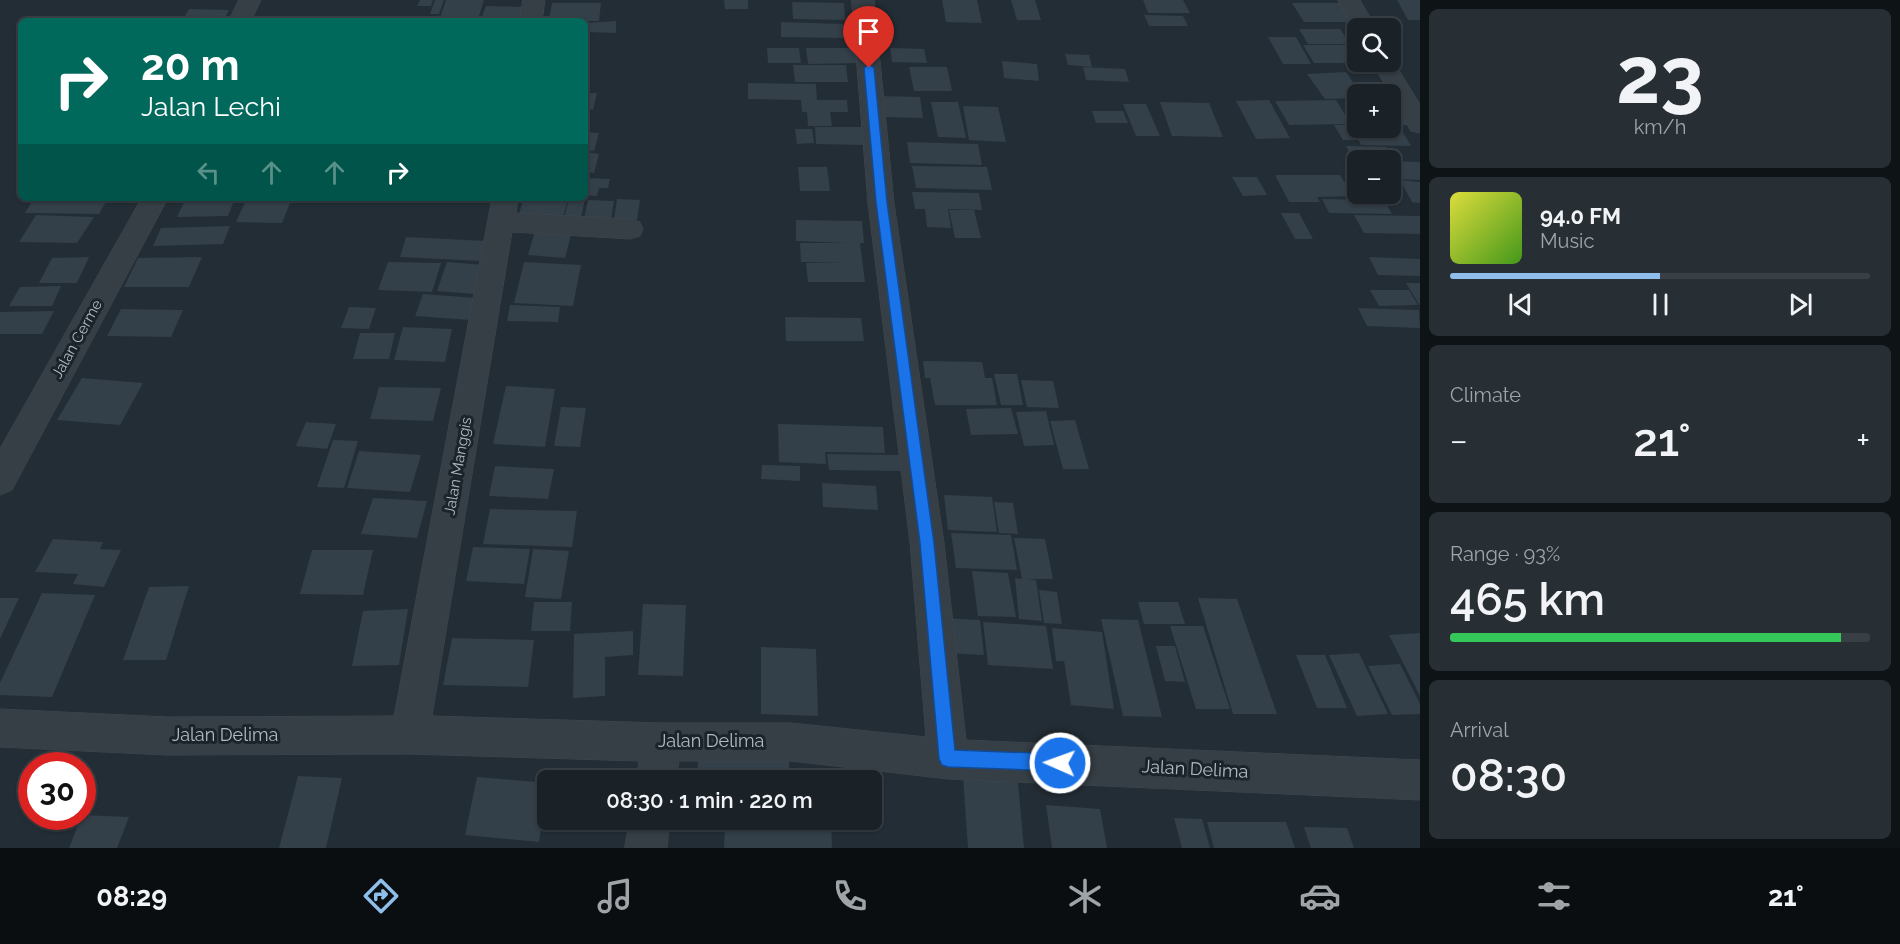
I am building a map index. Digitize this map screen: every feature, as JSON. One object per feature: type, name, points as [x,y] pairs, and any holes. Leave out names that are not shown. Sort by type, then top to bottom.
[{"type":"street","points":[[241,18],[250,0]]},
{"type":"street","points":[[531,18],[534,0]]},
{"type":"street","points":[[863,0],[881,202],[927,543],[948,759]]},
{"type":"street","points":[[1349,0],[1359,18]]},
{"type":"street","points":[[1390,72],[1420,125]]},
{"type":"street","name":"Jalan Cerme","points":[[0,480],[152,201]]},
{"type":"street","points":[[503,210],[630,229]]},
{"type":"street","name":"Jalan Manggis","points":[[410,735],[503,210]]},
{"type":"street","name":"Jalan Delima","points":[[0,728],[167,736],[410,735],[662,742],[791,742],[948,759],[1420,780]]},
{"type":"street","points":[[658,770],[662,742]]},
{"type":"street","points":[[646,848],[649,830]]},
{"type":"building","points":[[420,0],[433,0],[431,6],[417,6]]},
{"type":"building","points":[[435,0],[444,0],[439,14],[430,14]]},
{"type":"building","points":[[446,0],[484,0],[478,18],[440,18]]},
{"type":"building","points":[[724,0],[748,0],[748,9],[725,9]]},
{"type":"building","points":[[942,0],[977,0],[982,23],[946,22]]},
{"type":"building","points":[[1011,0],[1035,0],[1041,20],[1017,20]]},
{"type":"building","points":[[1143,0],[1183,0],[1190,13],[1148,13]]},
{"type":"building","points":[[1397,0],[1420,0],[1420,20],[1408,20]]},
{"type":"building","points":[[792,2],[844,3],[845,20],[793,19]]},
{"type":"building","points":[[552,3],[601,3],[599,21],[588,21],[588,18],[550,18]]},
{"type":"building","points":[[1292,3],[1342,3],[1352,18],[1347,18],[1347,22],[1304,22]]},
{"type":"building","points":[[486,6],[527,7],[524,18],[481,18]]},
{"type":"building","points":[[189,9],[229,10],[225,18],[184,18]]},
{"type":"building","points":[[1144,15],[1183,16],[1188,26],[1149,26]]},
{"type":"building","points":[[616,21],[616,33],[588,32],[588,23]]},
{"type":"building","points":[[781,22],[843,24],[844,38],[781,37]]},
{"type":"building","points":[[1299,29],[1340,29],[1347,39],[1347,44],[1308,44]]},
{"type":"building","points":[[1268,37],[1296,37],[1311,64],[1283,64]]},
{"type":"building","points":[[1303,45],[1345,45],[1347,48],[1347,63],[1314,63]]},
{"type":"building","points":[[767,48],[799,48],[801,63],[768,63]]},
{"type":"building","points":[[806,48],[861,48],[864,63],[808,64]]},
{"type":"building","points":[[890,48],[924,49],[927,63],[892,62]]},
{"type":"building","points":[[1065,54],[1089,55],[1092,67],[1068,65]]},
{"type":"building","points":[[1002,61],[1037,64],[1039,81],[1004,78]]},
{"type":"building","points":[[793,65],[846,65],[848,82],[795,82]]},
{"type":"building","points":[[909,67],[947,67],[952,91],[914,91]]},
{"type":"building","points":[[1083,67],[1125,69],[1129,82],[1086,80]]},
{"type":"building","points":[[1346,72],[1354,84],[1347,84],[1347,98],[1325,99],[1307,74]]},
{"type":"building","points":[[748,83],[816,84],[817,100],[847,100],[848,112],[830,112],[832,126],[808,126],[807,112],[802,112],[801,100],[748,99]]},
{"type":"building","points":[[588,93],[597,93],[593,110],[588,109]]},
{"type":"building","points":[[879,96],[920,97],[923,118],[882,117]]},
{"type":"building","points":[[1269,100],[1290,138],[1256,139],[1236,101]]},
{"type":"building","points":[[1336,100],[1347,118],[1347,124],[1289,125],[1275,101]]},
{"type":"building","points":[[931,102],[958,102],[966,138],[938,137]]},
{"type":"building","points":[[1160,102],[1209,103],[1223,137],[1172,136]]},
{"type":"building","points":[[1123,104],[1146,104],[1160,136],[1136,136]]},
{"type":"building","points":[[963,106],[998,107],[1006,142],[969,140]]},
{"type":"building","points":[[1092,111],[1123,111],[1128,123],[1096,123]]},
{"type":"building","points":[[1401,114],[1409,125],[1401,125]]},
{"type":"building","points":[[1334,125],[1347,125],[1347,138],[1357,140],[1343,140]]},
{"type":"building","points":[[815,127],[862,127],[864,145],[816,144]]},
{"type":"building","points":[[795,129],[812,129],[814,143],[797,144]]},
{"type":"building","points":[[1401,129],[1411,146],[1361,145],[1357,138],[1401,138]]},
{"type":"building","points":[[588,132],[599,133],[594,151],[588,150]]},
{"type":"building","points":[[907,142],[978,144],[982,165],[910,163]]},
{"type":"building","points":[[1346,146],[1386,147],[1388,150],[1348,150]]},
{"type":"building","points":[[588,152],[599,154],[594,173],[588,172]]},
{"type":"building","points":[[1401,161],[1420,162],[1420,180],[1401,179]]},
{"type":"building","points":[[912,166],[987,167],[992,190],[916,188]]},
{"type":"building","points":[[798,167],[827,167],[830,191],[800,191]]},
{"type":"building","points":[[1275,175],[1340,175],[1347,186],[1347,196],[1317,197],[1320,202],[1289,202]]},
{"type":"building","points":[[1232,177],[1257,177],[1267,195],[1243,196]]},
{"type":"building","points":[[588,178],[610,179],[608,188],[599,188],[597,196],[588,195]]},
{"type":"building","points":[[1401,180],[1420,182],[1420,203],[1412,202]]},
{"type":"building","points":[[912,192],[979,193],[982,210],[948,209],[951,228],[927,227],[925,209],[915,209]]},
{"type":"building","points":[[617,199],[640,200],[637,220],[614,219]]},
{"type":"building","points":[[1322,199],[1347,199],[1347,204],[1386,204],[1392,214],[1329,213]]},
{"type":"building","points":[[588,200],[614,201],[611,220],[584,219]]},
{"type":"building","points":[[32,201],[106,201],[99,214],[25,213]]},
{"type":"building","points":[[185,201],[234,201],[228,216],[177,217]]},
{"type":"building","points":[[246,201],[291,201],[282,223],[236,222]]},
{"type":"building","points":[[523,201],[567,203],[562,221],[518,218]]},
{"type":"building","points":[[568,201],[584,201],[580,224],[563,223]]},
{"type":"building","points":[[949,210],[974,210],[981,238],[955,238]]},
{"type":"building","points":[[1281,213],[1299,213],[1313,239],[1295,239]]},
{"type":"building","points":[[36,215],[94,217],[77,243],[19,242]]},
{"type":"building","points":[[1354,215],[1420,216],[1420,234],[1364,233]]},
{"type":"building","points":[[796,220],[862,221],[864,243],[860,243],[865,282],[808,282],[806,263],[842,262],[801,262],[800,243],[847,243],[796,241]]},
{"type":"building","points":[[230,226],[223,244],[153,246],[161,228]]},
{"type":"building","points":[[536,228],[572,231],[565,258],[528,255]]},
{"type":"building","points":[[406,237],[486,241],[481,261],[400,257]]},
{"type":"building","points":[[89,257],[77,283],[39,283],[52,258]]},
{"type":"building","points":[[202,257],[189,287],[124,287],[138,258]]},
{"type":"building","points":[[1369,257],[1420,259],[1420,276],[1378,275]]},
{"type":"building","points":[[388,262],[441,263],[432,292],[378,290]]},
{"type":"building","points":[[447,262],[484,265],[475,294],[437,291]]},
{"type":"building","points":[[524,262],[581,265],[573,306],[514,303]]},
{"type":"building","points":[[1406,283],[1420,283],[1420,306]]},
{"type":"building","points":[[61,286],[52,306],[9,306],[20,287]]},
{"type":"building","points":[[1370,290],[1409,290],[1418,305],[1379,306]]},
{"type":"building","points":[[423,294],[477,298],[470,320],[415,316]]},
{"type":"building","points":[[510,305],[560,307],[558,322],[507,321]]},
{"type":"building","points":[[349,307],[376,308],[369,329],[341,328]]},
{"type":"building","points":[[1358,308],[1419,310],[1420,328],[1367,326]]},
{"type":"building","points":[[121,309],[183,310],[171,337],[107,336]]},
{"type":"building","points":[[54,311],[42,334],[0,334],[0,312]]},
{"type":"building","points":[[785,317],[861,318],[864,341],[786,341]]},
{"type":"building","points":[[403,327],[452,329],[445,362],[394,360]]},
{"type":"building","points":[[360,333],[395,333],[389,359],[353,359]]},
{"type":"building","points":[[923,361],[982,362],[985,378],[992,378],[997,405],[935,405],[930,378],[925,378]]},
{"type":"building","points":[[994,374],[1017,374],[1023,405],[1001,405]]},
{"type":"building","points":[[82,378],[143,383],[120,425],[57,420]]},
{"type":"building","points":[[1021,380],[1053,381],[1059,408],[1027,407]]},
{"type":"building","points":[[506,386],[555,389],[545,447],[493,444]]},
{"type":"building","points":[[379,387],[441,388],[433,421],[370,419]]},
{"type":"building","points":[[561,407],[586,408],[580,447],[554,446]]},
{"type":"building","points":[[1011,408],[1018,434],[971,435],[966,409]]},
{"type":"building","points":[[1046,411],[1054,445],[1024,446],[1016,412]]},
{"type":"building","points":[[1075,420],[1089,469],[1063,469],[1050,421]]},
{"type":"building","points":[[306,422],[336,424],[327,449],[296,446]]},
{"type":"building","points":[[778,424],[883,427],[885,453],[825,452],[826,464],[779,462]]},
{"type":"building","points":[[333,440],[358,441],[344,488],[317,487]]},
{"type":"building","points":[[359,451],[421,455],[410,492],[347,488]]},
{"type":"building","points":[[827,454],[901,455],[903,471],[829,470]]},
{"type":"building","points":[[762,465],[800,466],[800,481],[761,479]]},
{"type":"building","points":[[495,466],[554,469],[548,499],[489,496]]},
{"type":"building","points":[[822,483],[876,486],[878,510],[823,507]]},
{"type":"building","points":[[944,495],[992,497],[997,532],[948,530]]},
{"type":"building","points":[[373,498],[427,501],[417,538],[361,534]]},
{"type":"building","points":[[994,502],[1013,503],[1018,534],[999,533]]},
{"type":"building","points":[[490,509],[577,511],[572,547],[483,544]]},
{"type":"building","points":[[951,533],[1011,535],[1017,570],[956,568]]},
{"type":"building","points":[[1014,538],[1045,539],[1053,579],[1027,579],[1036,580],[1042,621],[1019,619],[1015,578],[1022,579]]},
{"type":"building","points":[[53,539],[103,542],[100,549],[121,550],[104,587],[73,584],[78,574],[35,572]]},
{"type":"building","points":[[473,547],[530,549],[524,584],[466,581]]},
{"type":"building","points":[[533,549],[569,551],[561,599],[525,597]]},
{"type":"building","points":[[312,550],[373,550],[363,595],[300,594]]},
{"type":"building","points":[[972,571],[1008,573],[1016,617],[978,616]]},
{"type":"building","points":[[189,586],[166,660],[123,660],[149,587]]},
{"type":"building","points":[[1039,590],[1057,592],[1062,624],[1044,623]]},
{"type":"building","points":[[42,593],[95,595],[52,697],[0,695],[0,683]]},
{"type":"building","points":[[0,598],[19,598],[0,639]]},
{"type":"building","points":[[1198,598],[1237,599],[1277,714],[1233,714]]},
{"type":"building","points":[[534,602],[572,602],[570,631],[531,631]]},
{"type":"building","points":[[1138,602],[1178,602],[1185,624],[1144,624]]},
{"type":"building","points":[[643,604],[686,605],[683,676],[638,675]]},
{"type":"building","points":[[408,609],[399,665],[352,666],[363,611]]},
{"type":"building","points":[[942,618],[980,620],[984,655],[946,653]]},
{"type":"building","points":[[1101,619],[1138,620],[1162,717],[1123,716]]},
{"type":"building","points":[[983,622],[1046,626],[1053,669],[988,665]]},
{"type":"building","points":[[1170,626],[1203,626],[1230,709],[1196,709]]},
{"type":"building","points":[[1052,628],[1102,632],[1114,709],[1071,705],[1064,661],[1056,661]]},
{"type":"building","points":[[633,631],[633,655],[605,657],[605,696],[573,698],[574,634]]},
{"type":"building","points":[[1420,633],[1420,696],[1389,635]]},
{"type":"building","points":[[452,638],[534,640],[528,687],[443,685]]},
{"type":"building","points":[[1156,646],[1175,646],[1185,682],[1165,681]]},
{"type":"building","points":[[761,647],[816,649],[818,716],[761,714]]},
{"type":"building","points":[[1359,653],[1388,714],[1357,716],[1329,655]]},
{"type":"building","points":[[1296,655],[1325,655],[1347,708],[1317,708]]},
{"type":"building","points":[[1400,664],[1420,704],[1420,714],[1392,715],[1368,666]]},
{"type":"building","points":[[699,747],[789,752],[789,770],[698,770]]},
{"type":"building","points":[[298,776],[342,778],[326,848],[279,848]]},
{"type":"building","points":[[477,777],[537,782],[537,830],[541,830],[539,842],[465,835]]},
{"type":"building","points":[[963,777],[1018,783],[1024,848],[968,848]]},
{"type":"building","points":[[1046,805],[1100,809],[1107,848],[1052,848]]},
{"type":"building","points":[[96,816],[129,817],[117,848],[69,848],[76,830],[96,830]]},
{"type":"building","points":[[1174,818],[1202,819],[1210,848],[1182,848]]},
{"type":"building","points":[[1207,822],[1286,822],[1295,848],[1214,848]]},
{"type":"building","points":[[1304,827],[1347,828],[1354,848],[1311,848]]},
{"type":"building","points":[[725,830],[831,830],[832,848],[724,848]]},
{"type":"route","points":[[869,68],[881,202],[927,543],[948,759],[1060,763]]}]
